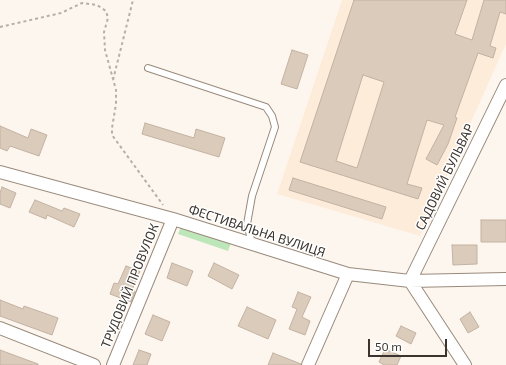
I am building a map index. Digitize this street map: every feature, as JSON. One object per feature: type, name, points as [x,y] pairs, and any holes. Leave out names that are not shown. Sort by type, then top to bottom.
[{"type":"street","name":"САДОВИЙ БУЛЬВАР","points":[[410,280],[503,99],[506,85]]},
{"type":"street","name":"ФЕСТИВАЛЬНА ВУЛИЦЯ","points":[[0,172],[173,219],[348,274],[410,280],[506,279]]},
{"type":"street","name":"ТРУДОВИЙ ПРОВУЛОК","points":[[113,365],[173,219]]},
{"type":"street","points":[[308,365],[348,274]]},
{"type":"street","points":[[410,280],[464,364]]},
{"type":"street","points":[[0,328],[94,365]]},
{"type":"lane","points":[[148,68],[266,107],[272,116],[275,127],[252,196],[247,224],[252,243]]},
{"type":"path","points":[[113,81],[133,0]]},
{"type":"path","points":[[0,27],[61,13],[82,3],[98,5],[106,11],[108,18],[104,32],[105,50],[116,90],[116,104],[112,135],[173,219]]},
{"type":"shaded area","points":[[342,0],[506,0],[506,44],[420,236],[277,194]]},
{"type":"green space","points":[[182,224],[232,240],[228,251],[178,234]]},
{"type":"building","points":[[354,0],[467,0],[455,34],[472,40],[484,0],[506,0],[506,14],[500,12],[490,46],[496,48],[493,58],[478,53],[455,117],[457,118],[448,144],[437,165],[426,159],[444,125],[427,120],[407,184],[422,188],[418,199],[300,162]],"holes":[[[363,75],[384,82],[357,168],[336,161]]]},
{"type":"building","points":[[292,50],[308,55],[297,89],[281,84]]},
{"type":"building","points":[[145,123],[194,138],[196,129],[225,138],[219,157],[142,134]]},
{"type":"building","points":[[0,126],[28,138],[31,129],[47,135],[39,156],[10,146],[7,151],[0,148]]},
{"type":"building","points":[[293,178],[386,207],[382,219],[289,190]]},
{"type":"building","points":[[2,187],[16,193],[10,208],[0,204],[0,193]]},
{"type":"building","points":[[35,200],[62,211],[64,208],[80,214],[74,227],[47,215],[46,219],[29,212]]},
{"type":"building","points":[[481,220],[506,220],[506,242],[481,242]]},
{"type":"building","points":[[452,245],[477,245],[477,264],[453,265]]},
{"type":"building","points":[[172,263],[193,271],[187,286],[167,278]]},
{"type":"building","points":[[214,263],[239,275],[232,289],[208,276]]},
{"type":"building","points":[[126,266],[140,271],[132,290],[135,291],[131,302],[110,294],[114,283],[118,284]]},
{"type":"building","points":[[298,292],[311,297],[302,317],[310,321],[305,335],[289,329],[297,309],[292,307]]},
{"type":"building","points":[[0,300],[23,309],[24,306],[58,318],[52,335],[0,316]]},
{"type":"building","points":[[247,307],[276,320],[268,339],[238,326]]},
{"type":"building","points":[[470,312],[479,327],[468,333],[460,319]]},
{"type":"building","points":[[153,315],[170,322],[162,341],[145,334]]},
{"type":"building","points":[[401,326],[416,333],[411,344],[396,336]]},
{"type":"building","points":[[385,349],[401,356],[397,365],[384,365],[379,362]]},
{"type":"building","points":[[0,350],[38,364],[38,365],[0,365]]},
{"type":"building","points":[[139,350],[151,354],[147,365],[133,365]]},
{"type":"building","points":[[273,353],[301,364],[301,365],[268,365]]}]
